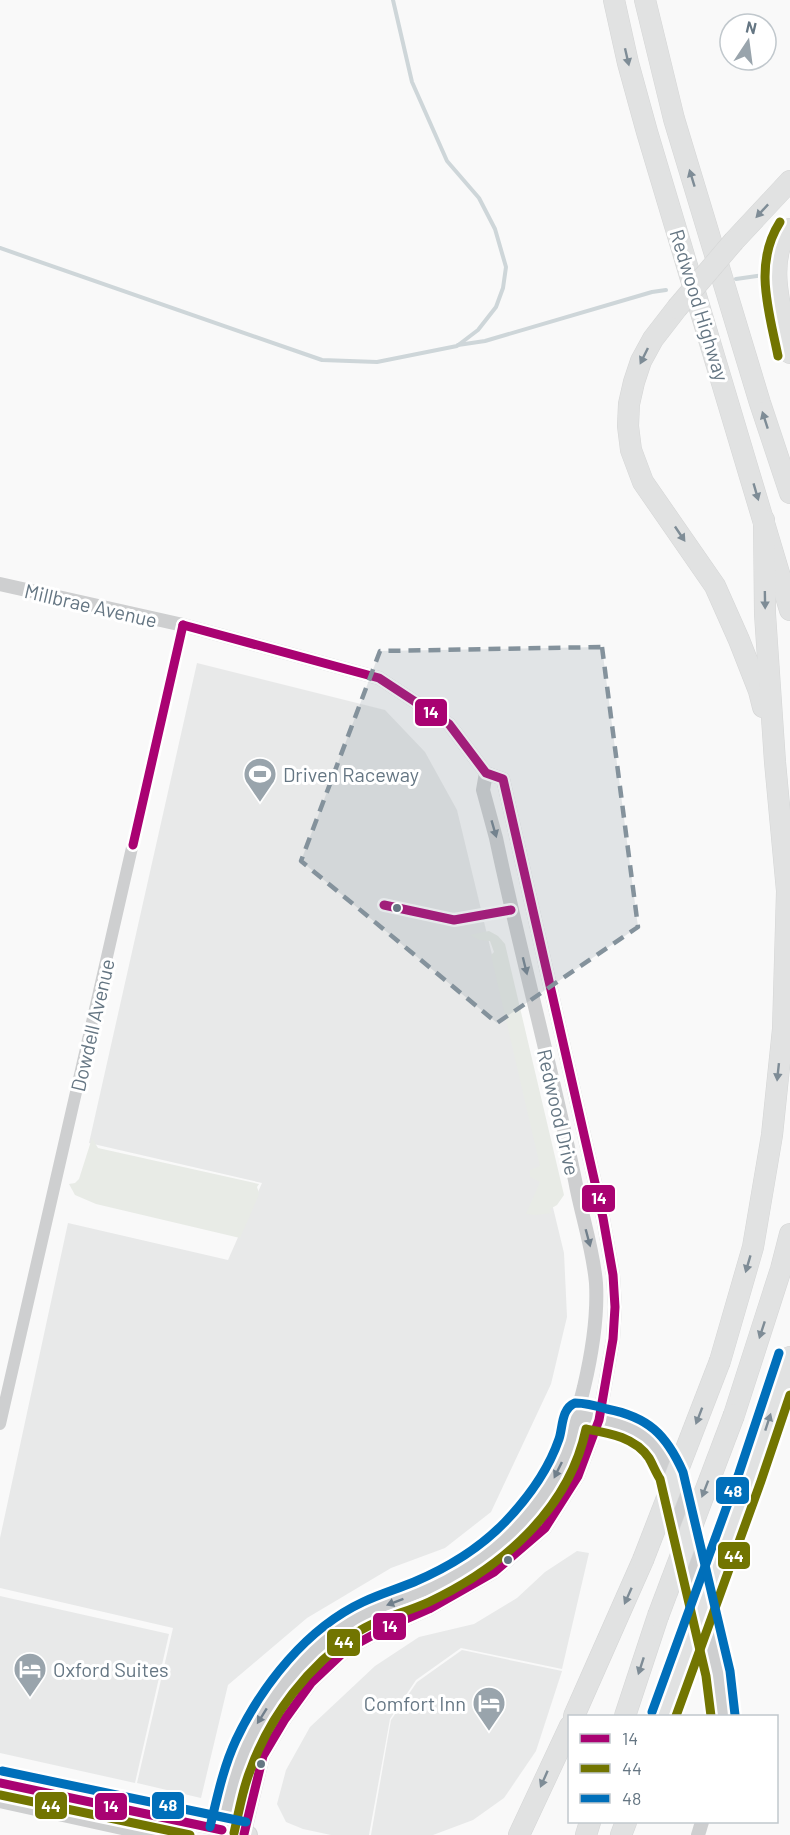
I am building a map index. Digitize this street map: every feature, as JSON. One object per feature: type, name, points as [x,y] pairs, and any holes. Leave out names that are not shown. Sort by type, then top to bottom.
[{"type":"highway","name":"Redwood Highway","points":[[614,0],[647,132],[790,610]]},
{"type":"highway","name":"Redwood Highway","points":[[645,0],[674,119],[790,494]]},
{"type":"highway","points":[[775,762],[759,691],[715,586],[644,482],[631,450],[628,426],[629,404],[634,382],[653,339],[734,241],[790,181]]},
{"type":"highway","points":[[790,229],[778,249],[776,266],[790,353]]},
{"type":"highway","points":[[574,1715],[643,1560],[720,1361],[753,1247],[772,1135],[783,1029],[787,891],[765,614],[764,520]]},
{"type":"highway","points":[[625,1715],[658,1616],[734,1415],[790,1234]]},
{"type":"highway","points":[[663,1715],[750,1478],[790,1357]]},
{"type":"highway","points":[[519,1835],[568,1730]]},
{"type":"main road","points":[[222,1832],[245,1835]]},
{"type":"street","name":"Millbrae Avenue","points":[[0,584],[183,625]]},
{"type":"street","name":"Redwood Drive","points":[[183,625],[380,678],[449,724],[486,773],[503,779],[603,1218],[613,1275],[615,1307],[613,1339],[599,1420],[578,1476],[545,1528],[494,1572],[429,1609],[347,1649],[311,1683],[285,1719],[264,1756],[245,1835]]},
{"type":"street","name":"Dowdell Avenue","points":[[0,1424],[183,625]]},
{"type":"street","name":"Redwood Drive","points":[[222,1832],[238,1768],[255,1727],[265,1710],[297,1670],[318,1649],[352,1622],[378,1608],[421,1592],[464,1571],[498,1546],[537,1505],[556,1475],[569,1446],[577,1415],[590,1360],[596,1321],[596,1283],[567,1144],[483,790],[486,773]]},
{"type":"street","points":[[577,1415],[627,1426],[642,1433],[657,1449],[670,1475],[718,1674],[723,1715]]},
{"type":"street","points":[[528,1516],[545,1528]]},
{"type":"street","points":[[421,1592],[429,1609]]},
{"type":"street","points":[[297,1670],[311,1683]]},
{"type":"street","points":[[0,1783],[222,1832]]},
{"type":"street","points":[[0,1801],[154,1835]]},
{"type":"highlighted area","points":[[602,647],[638,927],[497,1023],[301,861],[380,651]]},
{"type":"shaded area","points":[[197,663],[385,710],[425,752],[457,810],[564,1253],[567,1317],[551,1384],[491,1512],[445,1548],[391,1568],[307,1618],[228,1685],[201,1798],[137,1783],[173,1628],[0,1588],[0,1538],[68,1223],[228,1260],[262,1183],[89,1143]]},
{"type":"shaded area","points":[[489,931],[505,944],[564,1195],[557,1205],[550,1209],[552,1213],[526,1214],[540,1182],[530,1177],[530,1170],[540,1166],[491,955],[494,952],[490,941],[480,940],[470,935]]},
{"type":"shaded area","points":[[92,1138],[98,1148],[259,1184],[258,1197],[240,1238],[96,1204],[75,1195],[69,1184],[79,1179]]},
{"type":"shaded area","points":[[577,1551],[589,1553],[562,1669],[461,1648],[416,1680],[390,1719],[369,1835],[331,1835],[303,1829],[286,1822],[277,1804],[286,1770],[310,1727],[375,1666],[419,1637],[474,1624],[517,1598],[545,1572]]},
{"type":"shaded area","points":[[0,1596],[169,1634],[135,1783],[0,1753]]},
{"type":"shaded area","points":[[462,1650],[562,1671],[536,1751],[504,1798],[473,1820],[433,1835],[371,1835],[391,1720],[417,1682]]},
{"type":"waterway","points":[[0,248],[322,360],[377,362],[457,346],[478,330],[496,307],[503,288],[506,267],[495,229],[479,198],[447,161],[412,82],[393,0]]},
{"type":"waterway","points":[[736,279],[764,275]]},
{"type":"waterway","points":[[458,345],[485,341],[652,292],[666,290]]},
{"type":"transit line","name":"44","points":[[778,356],[768,305],[765,271],[767,254],[780,222]]},
{"type":"transit line","name":"14","points":[[183,625],[379,678],[449,724],[486,773],[503,779],[603,1218],[613,1275],[615,1307],[613,1339],[599,1420],[578,1476],[545,1528],[494,1572],[429,1609],[347,1649],[311,1683],[285,1719],[263,1756],[244,1834]]},
{"type":"transit line","name":"14","points":[[133,845],[183,625]]},
{"type":"transit line","name":"14","points":[[384,905],[454,920],[511,910]]},
{"type":"transit line","name":"48","points":[[652,1712],[739,1473],[779,1353]]},
{"type":"transit line","name":"44","points":[[676,1715],[790,1395]]},
{"type":"transit line","name":"48","points":[[210,1827],[224,1772],[236,1740],[259,1699],[288,1660],[323,1627],[343,1613],[369,1599],[439,1570],[474,1549],[495,1531],[522,1503],[543,1473],[559,1439],[567,1409],[575,1403],[621,1412],[645,1422],[662,1437],[677,1459],[683,1472],[730,1671],[735,1715]]},
{"type":"transit line","name":"44","points":[[234,1833],[245,1786],[258,1750],[280,1711],[307,1676],[340,1645],[358,1632],[456,1588],[506,1554],[548,1510],[577,1458],[586,1429],[621,1437],[636,1445],[649,1458],[660,1479],[706,1676],[711,1715]]},
{"type":"transit line","name":"48","points":[[2,1771],[246,1822]]},
{"type":"transit line","name":"14","points":[[0,1783],[222,1830]]},
{"type":"transit line","name":"44","points":[[0,1795],[190,1835]]},
{"type":"place","name":"Driven Raceway","points":[[260,803]]},
{"type":"place","name":"Oxford Suites","points":[[30,1698]]},
{"type":"place","name":"Comfort Inn","points":[[489,1732]]}]
